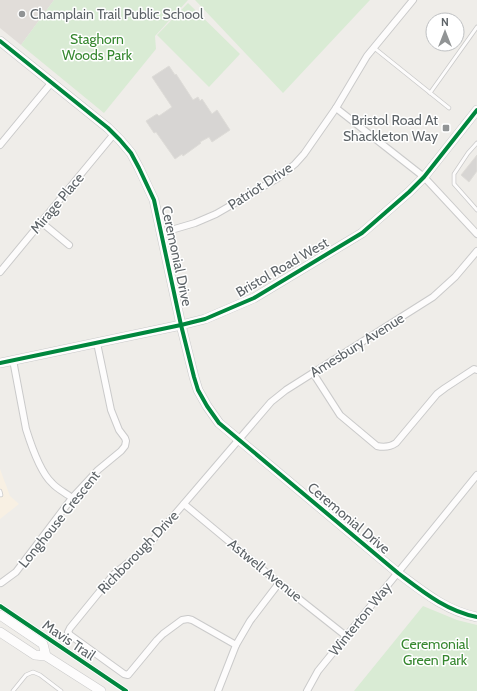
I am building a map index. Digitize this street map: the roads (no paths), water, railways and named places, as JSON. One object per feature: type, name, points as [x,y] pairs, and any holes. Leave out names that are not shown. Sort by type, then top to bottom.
[{"type":"street","name":"Patriot Drive","points":[[161,232],[195,223],[216,214],[278,178],[295,164],[304,154],[336,108],[366,56],[414,0]]},
{"type":"street","name":"Ceremonial Drive","points":[[0,41],[114,134],[131,153],[154,200],[181,325],[198,390],[219,423],[398,573],[428,596],[454,611],[477,617]]},
{"type":"street","points":[[0,144],[52,82]]},
{"type":"street","points":[[336,108],[424,177],[477,234]]},
{"type":"street","name":"Bristol Road West","points":[[0,363],[181,325],[204,319],[254,298],[362,233],[424,177],[477,110]]},
{"type":"street","name":"Mirage Place","points":[[0,272],[114,134]]},
{"type":"street","points":[[41,222],[69,245]]},
{"type":"street","name":"Amesbury Avenue","points":[[238,440],[271,402],[286,390],[433,297],[455,277],[477,251]]},
{"type":"street","name":"Longhouse Crescent","points":[[1,583],[16,572],[72,498],[98,470],[125,446],[126,441],[119,430],[111,410],[97,343]]},
{"type":"street","points":[[13,360],[26,429],[38,461],[52,484],[72,498]]},
{"type":"street","points":[[313,373],[340,415],[377,446],[384,448],[396,443],[437,394],[474,369],[477,370]]},
{"type":"street","name":"Richborough Drive","points":[[236,645],[192,620],[182,620],[157,640],[128,675],[124,674],[68,632],[114,574],[146,548],[238,440]]},
{"type":"street","name":"Winterton Way","points":[[307,691],[318,670],[477,476]]},
{"type":"street","name":"Astwell Avenue","points":[[184,504],[279,583],[346,636]]},
{"type":"street","points":[[218,691],[236,645],[250,621],[279,583]]},
{"type":"street","points":[[0,615],[43,644],[46,656]]},
{"type":"street","points":[[0,632],[36,656],[46,656],[101,691]]},
{"type":"lane","points":[[430,93],[477,27]]},
{"type":"lane","points":[[373,47],[449,108]]},
{"type":"lane","points":[[477,143],[468,153],[454,174],[454,184],[477,210]]},
{"type":"lane","points":[[13,691],[26,675],[33,672],[40,675],[62,691]]},
{"type":"place","name":"Champlain Trail Public School","points":[[22,14]]},
{"type":"place","name":"Bristol Road At Shackleton Way","points":[[446,128]]},
{"type":"park label","name":"Staghorn Woods Park","points":[[97,48]]},
{"type":"park label","name":"Ceremonial Green Park","points":[[435,652]]}]
